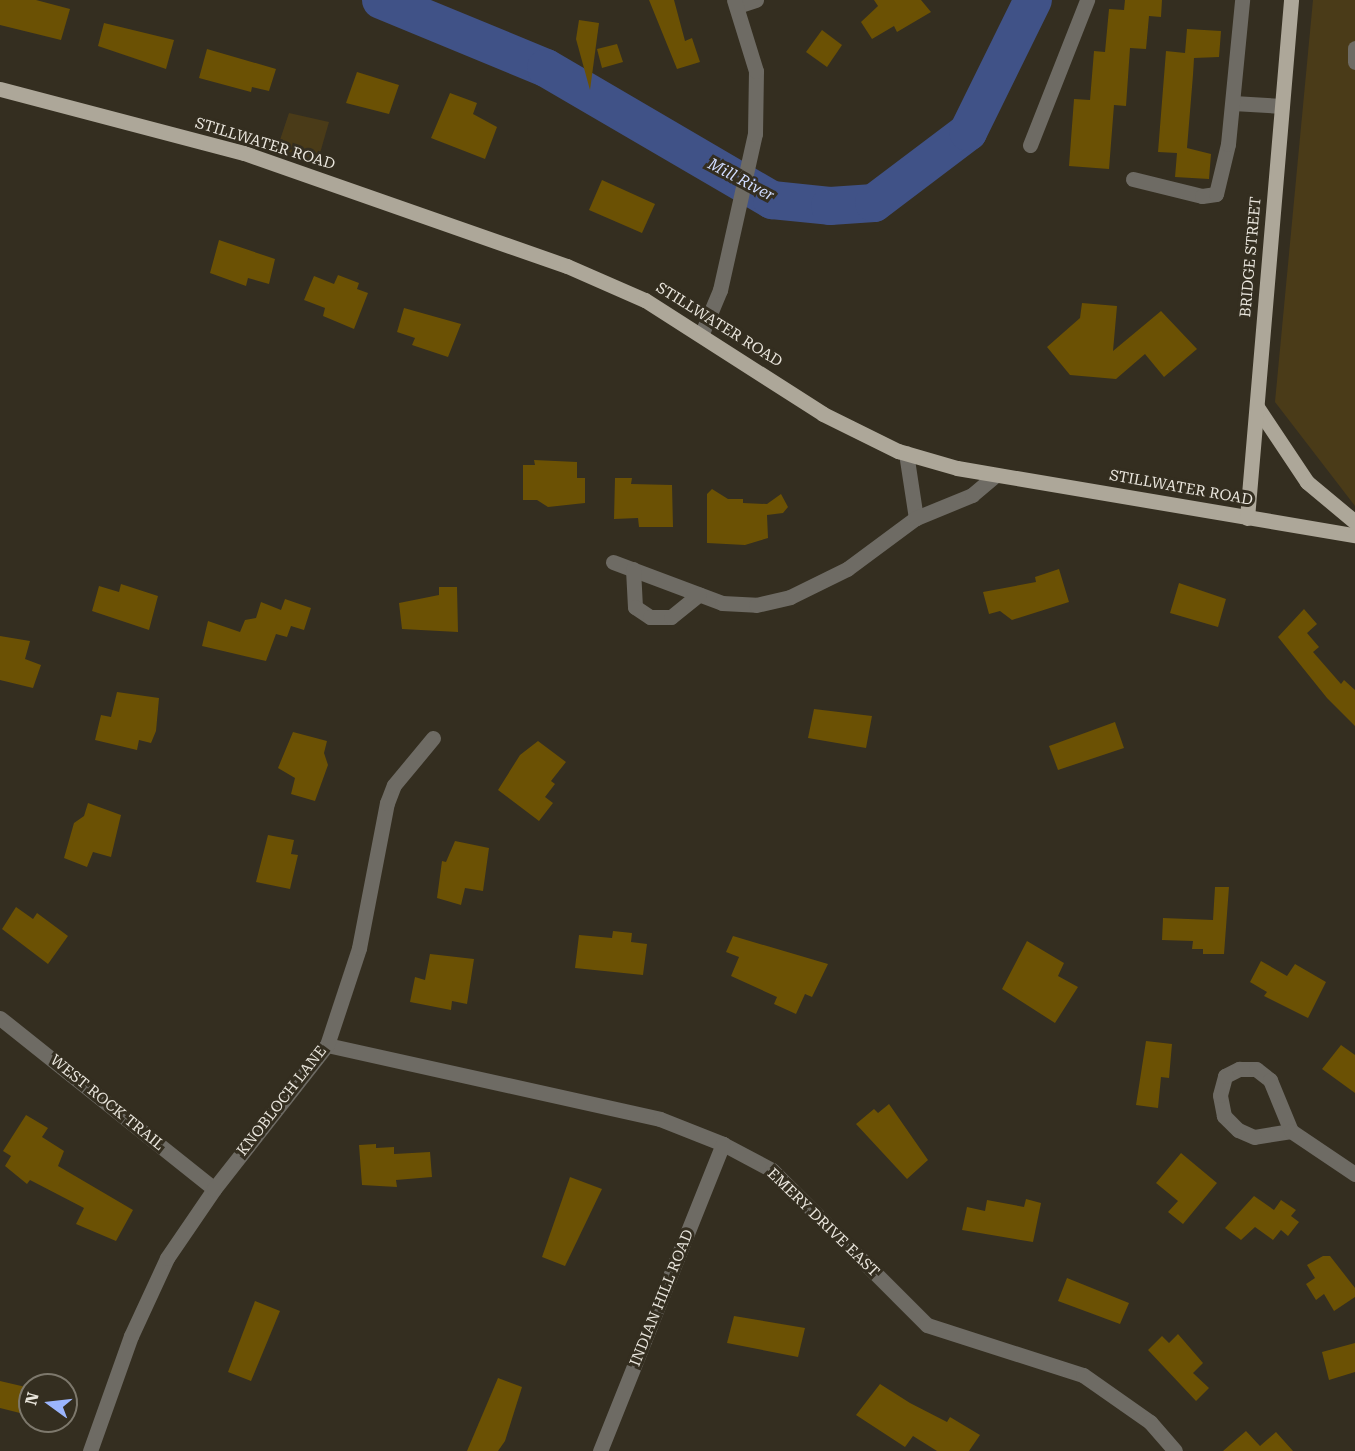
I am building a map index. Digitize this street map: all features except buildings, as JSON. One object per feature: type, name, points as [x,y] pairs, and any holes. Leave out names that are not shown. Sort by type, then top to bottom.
[{"type":"main road","name":"BRIDGE STREET","points":[[1247,518],[1291,0]]},
{"type":"main road","name":"STILLWATER ROAD","points":[[0,89],[244,153],[453,225],[645,300],[702,333],[823,414],[906,453],[996,475],[1355,535]]},
{"type":"main road","points":[[1257,407],[1307,482],[1355,522]]},
{"type":"street","points":[[702,333],[720,290],[754,134],[756,71],[736,3],[756,0]]},
{"type":"street","points":[[1030,145],[1087,0]]},
{"type":"street","points":[[1133,179],[1202,196],[1216,194],[1233,103],[1242,0]]},
{"type":"street","points":[[1355,48],[1355,62]]},
{"type":"street","points":[[1233,103],[1282,106]]},
{"type":"street","points":[[906,453],[916,518]]},
{"type":"street","points":[[613,562],[722,603],[756,605],[790,597],[847,569],[916,518],[972,495],[996,475]]},
{"type":"street","points":[[633,569],[635,607],[650,617],[671,617],[699,594]]},
{"type":"street","name":"KNOBLOCH LANE","points":[[90,1451],[131,1336],[167,1258],[214,1189],[327,1045],[359,948],[387,803],[394,785],[433,738]]},
{"type":"street","name":"WEST ROCK TRAIL","points":[[0,1018],[214,1189]]},
{"type":"street","name":"EMERY DRIVE EAST","points":[[327,1045],[660,1119],[723,1144],[772,1170],[927,1325],[1083,1376],[1150,1422],[1175,1451]]},
{"type":"street","points":[[1291,1131],[1254,1137],[1238,1130],[1224,1116],[1220,1095],[1225,1076],[1239,1068],[1256,1069],[1270,1080],[1291,1131],[1355,1174]]},
{"type":"street","name":"INDIAN HILL ROAD","points":[[600,1451],[723,1144]]},
{"type":"shaded area","points":[[1313,0],[1355,0],[1355,506],[1275,402]]},
{"type":"shaded area","points":[[289,113],[329,122],[318,160],[277,149]]},
{"type":"waterway","name":"Mill River","points":[[381,0],[546,68],[772,200],[830,206],[874,203],[968,132],[1033,0]]}]
